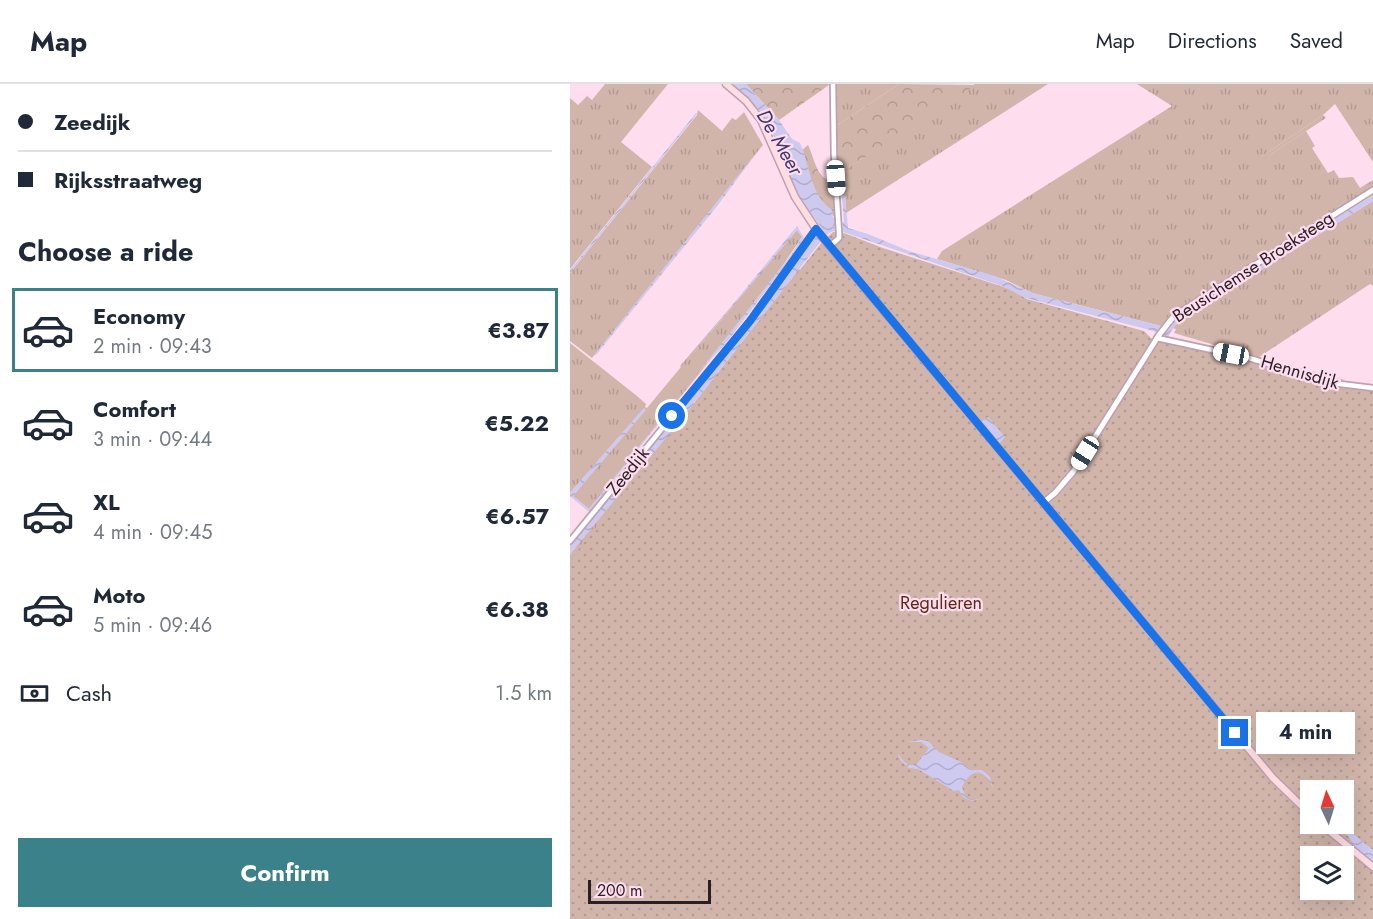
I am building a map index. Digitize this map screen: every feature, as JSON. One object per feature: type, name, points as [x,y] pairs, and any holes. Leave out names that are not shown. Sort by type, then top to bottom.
[{"type":"main road","points":[[726,84],[746,101],[761,120],[795,197],[817,230],[1273,778],[1300,804]]},
{"type":"main road","points":[[1333,834],[1373,867]]},
{"type":"street","points":[[830,246],[839,238],[833,84]]},
{"type":"street","name":"Beusichemse Broeksteeg","points":[[1043,503],[1073,472],[1165,326],[1185,307],[1373,190]]},
{"type":"street","name":"Zeedijk","points":[[570,541],[750,321],[817,230]]},
{"type":"street","name":"Hennisdijk","points":[[1158,337],[1249,358],[1332,383],[1373,388]]},
{"type":"green space","points":[[605,84],[668,84],[621,142],[652,167],[570,269],[570,98],[578,105],[587,96],[592,100]]},
{"type":"green space","points":[[746,84],[828,84],[829,85],[779,120]]},
{"type":"green space","points":[[837,84],[899,84],[836,126]]},
{"type":"green space","points":[[899,84],[976,85],[839,174],[836,126]]},
{"type":"green space","points":[[975,84],[1048,84],[846,213],[845,195],[840,196],[839,174]]},
{"type":"green space","points":[[1137,84],[1373,84],[1373,162],[1335,104],[1323,115],[1261,157],[1268,156],[1306,131],[1315,146],[1312,148],[1328,173],[1334,170],[1339,178],[1353,177],[1360,188],[1373,180],[1373,189],[1178,310],[1161,326],[1032,293],[1006,280],[937,259],[942,251],[1172,106]]},
{"type":"green space","points":[[698,110],[722,131],[732,118],[736,120],[744,112],[763,145],[592,358],[570,341],[570,273],[697,115]]},
{"type":"green space","points":[[1323,115],[1326,118],[1268,156],[1273,160],[1269,162],[1261,157]]},
{"type":"green space","points":[[808,145],[819,172],[833,181],[837,227],[832,226],[836,218],[818,196],[810,177],[802,150]]},
{"type":"green space","points":[[1373,201],[1373,286],[1370,284],[1259,357],[1345,380],[1322,379],[1219,351],[1218,346],[1174,333],[1176,329],[1172,328],[1181,320]]},
{"type":"green space","points":[[797,230],[802,237],[783,265],[699,374],[589,509],[573,496],[644,408],[570,493],[570,343],[637,396],[647,408],[680,366]]},
{"type":"green space","name":"Regulieren","points":[[833,232],[844,233],[1010,289],[1027,299],[1144,331],[1152,339],[1247,360],[1323,384],[1373,390],[1373,919],[570,919],[570,560],[822,242]]},
{"type":"green space","points":[[799,269],[808,275],[570,567],[570,554],[705,389]]},
{"type":"water","name":"De Meer","points":[[733,84],[746,84],[779,120],[792,139],[800,143],[815,188],[824,203],[832,210],[833,217],[836,218],[832,226],[837,227],[837,230],[829,233],[818,245],[689,410],[570,554],[570,546],[703,383],[821,230],[791,181],[771,129],[762,113]]},
{"type":"water","points":[[697,114],[570,273],[570,270]]},
{"type":"water","points":[[758,151],[718,205],[596,355],[595,354]]},
{"type":"water","points":[[845,195],[848,228],[909,251],[995,276],[1032,293],[1165,327],[1183,312],[1373,195],[1373,201],[1181,320],[1167,339],[1161,338],[1161,334],[1150,330],[1026,298],[1002,286],[843,232],[840,228],[843,228],[842,223],[844,222],[842,196]]},
{"type":"water","points":[[797,226],[804,238],[797,250],[726,343],[698,373],[791,255],[802,237],[797,230],[684,364]]},
{"type":"water","points":[[693,379],[589,512],[570,496],[570,493],[644,408],[646,410],[573,496],[589,509]]},
{"type":"water","points":[[988,417],[1005,437],[999,444],[981,422]]},
{"type":"water","points":[[928,741],[939,752],[972,770],[982,770],[990,777],[993,788],[986,777],[978,772],[974,773],[962,787],[965,795],[973,800],[984,798],[972,801],[963,797],[959,790],[954,791],[918,769],[909,768],[901,761],[897,753],[907,764],[916,765],[929,748],[921,742],[907,742]]},
{"type":"water","points":[[1346,834],[1353,834],[1373,850],[1373,863],[1354,846]]},
{"type":"route","points":[[672,416],[750,321],[816,229],[1235,733]]}]
